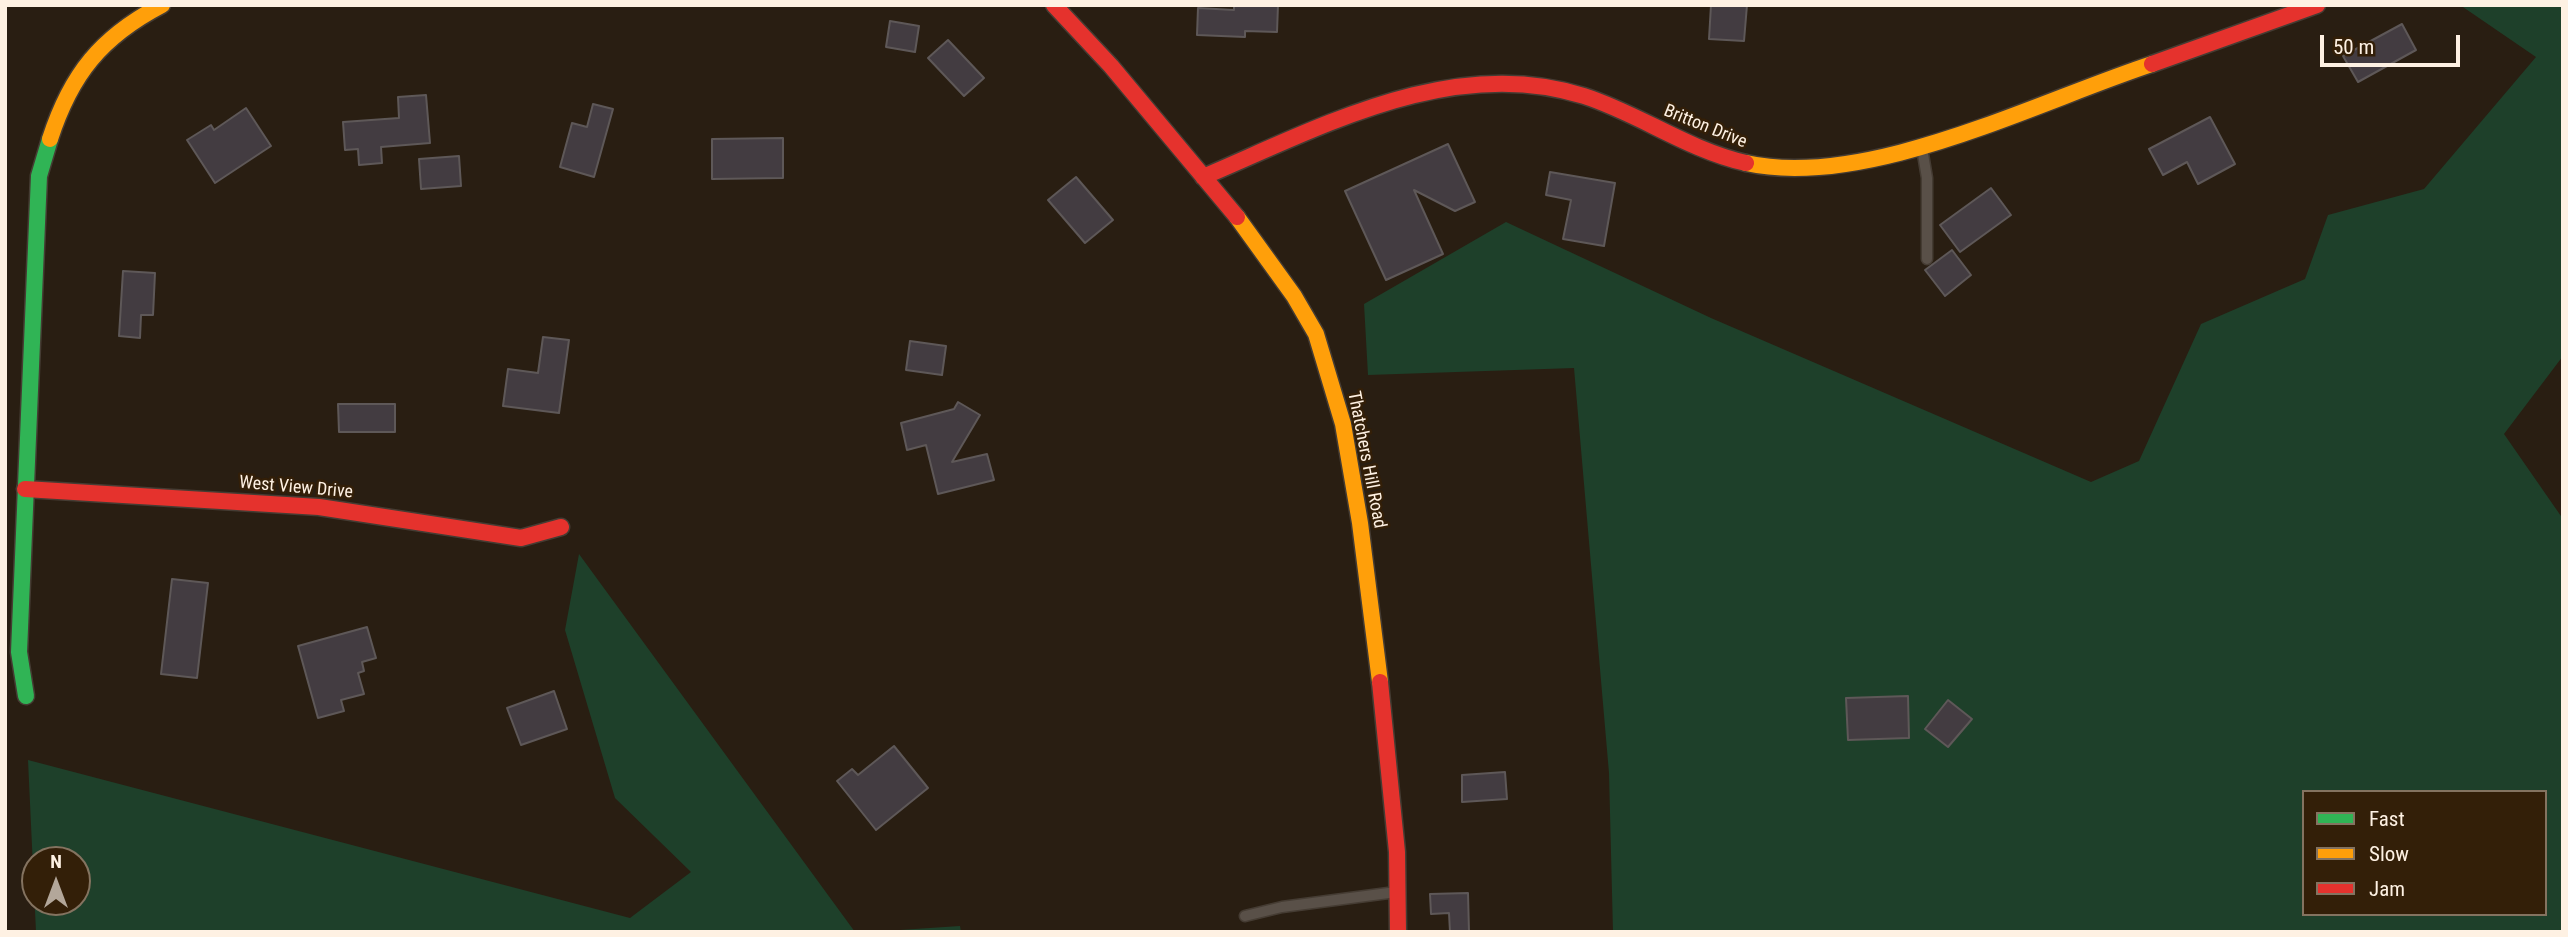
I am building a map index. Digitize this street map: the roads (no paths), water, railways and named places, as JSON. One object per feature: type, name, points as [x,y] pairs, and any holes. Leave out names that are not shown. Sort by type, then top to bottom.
[{"type":"street","points":[[26,696],[19,652],[40,176],[48,139],[60,104],[97,49],[130,24],[162,5]]},
{"type":"street","name":"Thatchers Hill Road","points":[[1054,5],[1111,66],[1203,177],[1274,268],[1316,334],[1343,424],[1381,686],[1399,891],[1398,932]]},
{"type":"street","name":"Britton Drive","points":[[1203,177],[1410,97],[1495,82],[1552,85],[1606,105],[1718,156],[1751,165],[1787,169],[1821,168],[1921,144],[2317,5]]},
{"type":"street","name":"West View Drive","points":[[25,489],[319,507],[521,538],[561,527]]},
{"type":"lane","points":[[1921,144],[1927,178],[1927,259]]},
{"type":"lane","points":[[1245,916],[1282,907],[1399,891]]}]
